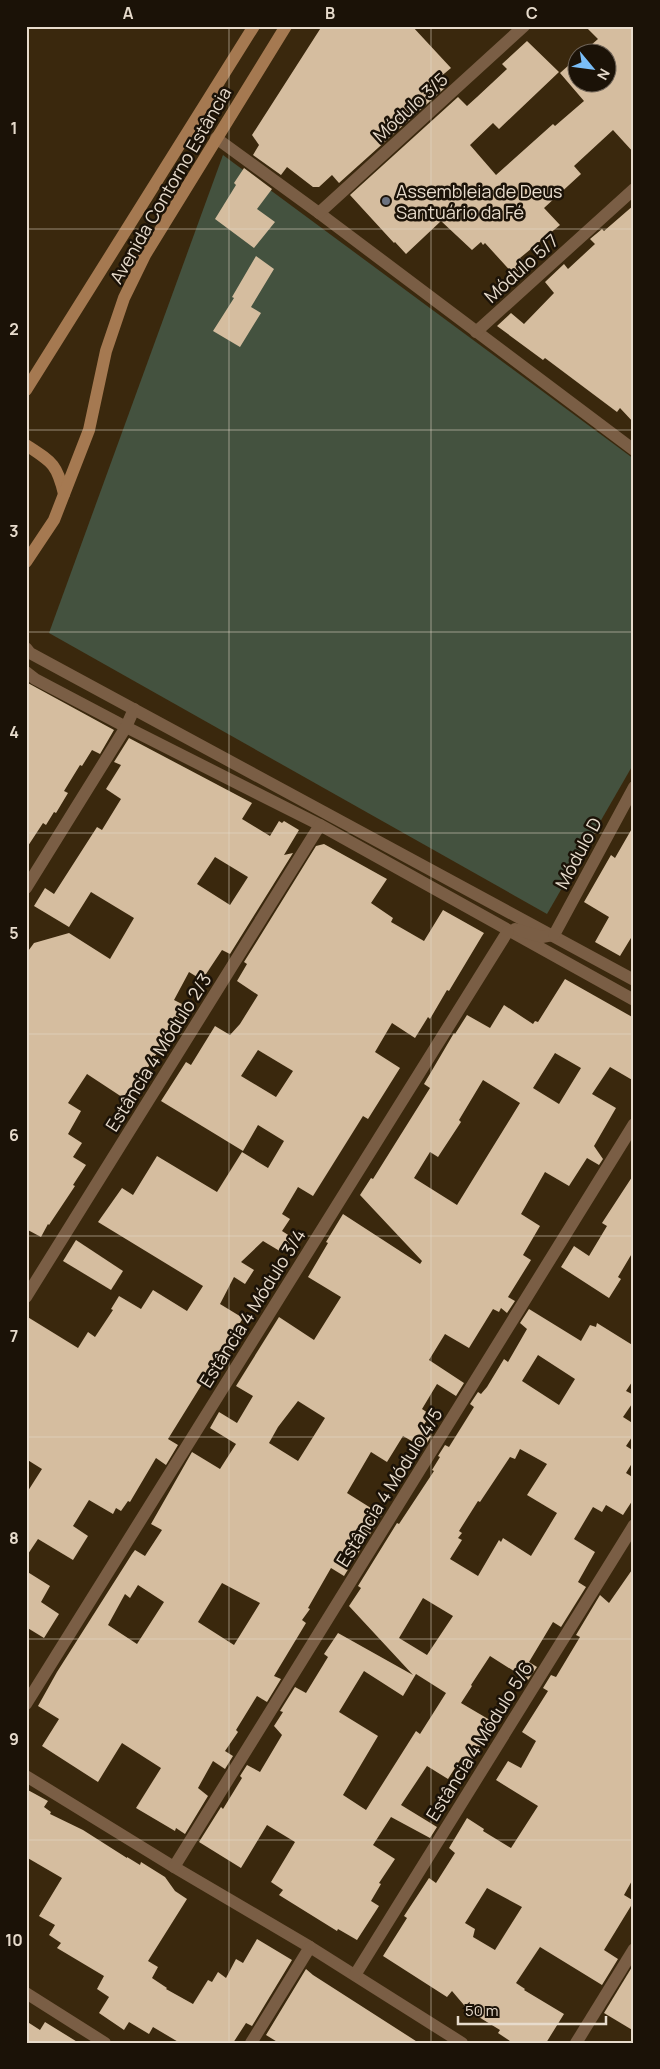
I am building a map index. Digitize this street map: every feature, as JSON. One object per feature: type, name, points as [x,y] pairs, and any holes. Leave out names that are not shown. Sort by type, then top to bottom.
[{"type":"street","name":"Avenida Contorno Estância","points":[[26,390],[254,26]]},
{"type":"street","name":"Avenida Contorno Estância","points":[[26,562],[54,520],[89,430],[106,351],[124,298],[145,255],[286,26]]},
{"type":"street","name":"Módulo 3/5","points":[[319,213],[524,26]]},
{"type":"street","points":[[216,138],[319,213],[634,450]]},
{"type":"street","name":"Módulo 5/7","points":[[476,332],[634,189]]},
{"type":"street","points":[[26,446],[46,458],[59,472],[64,494]]},
{"type":"street","points":[[26,648],[30,653],[634,980]]},
{"type":"street","points":[[26,672],[35,679],[126,727],[320,825],[634,1000]]},
{"type":"street","points":[[26,888],[126,727],[134,709]]},
{"type":"street","name":"Módulo D","points":[[554,935],[634,787]]},
{"type":"street","name":"Estância 4 Módulo 2/3","points":[[26,1297],[320,825]]},
{"type":"street","points":[[508,931],[516,929],[542,937],[554,935]]},
{"type":"street","name":"Estância 4 Módulo 3/4","points":[[26,1704],[508,931]]},
{"type":"street","name":"Estância 4 Módulo 4/5","points":[[174,1867],[634,1124]]},
{"type":"street","name":"Estância 4 Módulo 5/6","points":[[355,1975],[634,1525]]},
{"type":"street","points":[[26,1776],[174,1867],[310,1947],[462,2043]]},
{"type":"street","points":[[251,2043],[310,1947]]},
{"type":"street","points":[[576,2043],[634,1949]]},
{"type":"street","points":[[26,1993],[105,2043]]},
{"type":"green space","points":[[223,155],[634,459],[634,763],[547,914],[49,633]]},
{"type":"building","points":[[322,26],[412,26],[451,68],[439,78],[447,86],[339,183],[332,175],[319,187],[313,187],[287,167],[281,175],[253,155],[259,145],[252,135]]},
{"type":"building","points":[[585,26],[634,26],[634,153],[613,130],[574,166],[581,174],[544,208],[560,225],[520,258],[526,264],[514,275],[485,243],[483,245],[481,242],[472,250],[441,221],[406,254],[350,195],[458,97],[467,106],[507,69],[502,64],[527,41],[559,72],[499,129],[493,123],[470,145],[496,175],[553,124],[555,126],[584,101],[576,92],[618,92],[618,42],[595,42],[598,39]]},
{"type":"building","points":[[568,66],[568,82],[560,73]]},
{"type":"building","points":[[244,168],[272,189],[257,209],[275,222],[254,248],[215,219]]},
{"type":"building","points":[[634,205],[634,423],[620,408],[617,412],[545,358],[543,360],[497,326],[511,313],[524,324],[554,293],[545,282],[564,264],[568,269],[595,244],[590,239],[602,229],[604,231]]},
{"type":"building","points":[[256,256],[274,269],[251,307],[261,313],[240,347],[213,331],[234,298],[232,297]]},
{"type":"building","points":[[26,682],[114,730],[100,754],[92,750],[82,766],[80,765],[64,791],[68,793],[56,813],[54,812],[46,825],[43,823],[26,849]]},
{"type":"building","points":[[129,738],[252,803],[242,819],[270,836],[279,821],[282,823],[284,821],[299,830],[284,855],[293,853],[230,954],[222,950],[202,980],[189,972],[174,1000],[186,1006],[142,1077],[136,1081],[125,1099],[87,1074],[68,1103],[81,1111],[68,1134],[82,1143],[73,1157],[86,1165],[73,1185],[75,1186],[41,1237],[26,1229],[26,954],[34,943],[69,933],[110,959],[134,918],[91,892],[69,927],[34,906],[45,888],[54,894],[97,827],[102,830],[121,799],[106,789],[121,765],[114,762]],"holes":[[[215,857],[248,877],[230,905],[197,884]]]},
{"type":"building","points":[[634,825],[634,933],[620,956],[595,942],[609,917],[584,902],[611,855],[615,858]]},
{"type":"building","points":[[324,844],[387,879],[371,903],[393,918],[391,922],[424,941],[443,910],[484,933],[449,991],[447,990],[430,1019],[428,1017],[415,1038],[392,1023],[375,1052],[400,1068],[368,1119],[363,1116],[313,1196],[298,1187],[282,1214],[290,1219],[282,1231],[293,1238],[283,1253],[263,1241],[241,1262],[254,1270],[245,1284],[234,1277],[220,1304],[243,1318],[168,1439],[178,1445],[166,1465],[156,1458],[130,1502],[128,1501],[121,1511],[116,1508],[113,1514],[89,1500],[73,1526],[88,1536],[73,1560],[38,1539],[26,1557],[26,1494],[42,1469],[26,1459],[26,1316],[78,1348],[88,1332],[95,1337],[113,1310],[111,1309],[119,1296],[141,1309],[153,1290],[187,1311],[203,1286],[98,1222],[122,1188],[133,1195],[157,1156],[217,1192],[242,1152],[268,1168],[284,1141],[258,1125],[243,1151],[161,1101],[186,1062],[191,1065],[215,1026],[230,1035],[240,1024],[258,995],[237,981],[247,964],[244,962],[316,846]],"holes":[[[258,1050],[293,1071],[276,1097],[241,1076]]]},
{"type":"building","points":[[565,979],[634,1018],[634,1081],[610,1067],[592,1094],[616,1108],[594,1146],[603,1159],[599,1165],[587,1158],[569,1186],[545,1172],[521,1214],[540,1226],[523,1255],[531,1260],[508,1297],[515,1301],[507,1313],[501,1308],[499,1312],[493,1309],[469,1348],[445,1334],[429,1360],[464,1383],[456,1396],[437,1384],[422,1409],[428,1413],[424,1418],[427,1420],[421,1429],[431,1436],[424,1448],[403,1436],[387,1462],[371,1452],[347,1493],[382,1515],[344,1576],[331,1568],[308,1608],[310,1609],[302,1620],[306,1623],[274,1676],[281,1679],[267,1702],[257,1696],[236,1730],[238,1732],[225,1751],[233,1756],[225,1769],[213,1761],[198,1788],[208,1796],[185,1834],[176,1828],[175,1831],[136,1808],[161,1768],[122,1743],[98,1782],[42,1746],[59,1719],[38,1706],[57,1672],[132,1554],[135,1550],[145,1556],[162,1530],[151,1524],[192,1452],[220,1469],[236,1444],[210,1428],[219,1412],[237,1423],[253,1396],[236,1386],[279,1317],[314,1340],[341,1297],[308,1277],[343,1214],[420,1264],[422,1261],[360,1195],[371,1178],[373,1179],[430,1088],[424,1084],[454,1033],[467,1015],[490,1028],[504,1005],[533,1024],[535,1021],[538,1022]],"holes":[[[555,1053],[581,1068],[559,1104],[533,1088]],[[483,1080],[520,1103],[457,1205],[414,1178],[430,1152],[438,1157],[461,1122],[459,1120]],[[298,1401],[325,1418],[298,1461],[269,1443],[278,1427]],[[222,1583],[260,1603],[234,1645],[198,1622]],[[138,1585],[164,1602],[137,1644],[108,1625],[125,1594],[130,1598]]]},
{"type":"building","points":[[634,1174],[634,1250],[618,1277],[621,1279],[609,1298],[561,1267],[574,1246],[589,1256],[607,1226],[602,1223]]},
{"type":"building","points":[[76,1240],[123,1271],[111,1290],[63,1261]]},
{"type":"building","points":[[529,1309],[581,1341],[590,1325],[596,1327],[597,1323],[634,1346],[634,1379],[626,1391],[634,1395],[634,1401],[623,1417],[634,1424],[634,1434],[626,1446],[634,1451],[634,1460],[626,1473],[634,1478],[634,1498],[623,1515],[606,1505],[602,1512],[593,1507],[574,1539],[595,1552],[578,1582],[586,1587],[561,1627],[553,1622],[529,1662],[537,1667],[528,1680],[490,1656],[471,1685],[461,1703],[495,1723],[471,1761],[462,1757],[448,1779],[427,1766],[401,1805],[437,1827],[430,1838],[391,1817],[373,1845],[395,1859],[379,1883],[381,1884],[371,1901],[379,1906],[357,1940],[338,1929],[337,1931],[279,1895],[283,1890],[271,1882],[295,1842],[267,1825],[241,1868],[199,1842],[221,1807],[223,1809],[242,1778],[240,1776],[247,1765],[260,1772],[282,1735],[274,1726],[283,1712],[280,1711],[295,1687],[306,1693],[328,1657],[324,1654],[338,1633],[413,1675],[349,1606],[361,1588],[358,1586],[397,1523],[399,1524],[434,1471],[432,1470],[440,1457],[438,1456],[445,1445],[449,1447],[474,1407],[470,1404],[478,1392],[481,1394],[487,1387],[504,1359],[508,1362],[527,1329],[520,1323]],"holes":[[[538,1355],[575,1379],[559,1405],[522,1381]],[[520,1449],[547,1464],[527,1495],[557,1513],[531,1556],[503,1538],[501,1542],[499,1540],[478,1576],[450,1559],[462,1540],[458,1538],[462,1533],[459,1531],[478,1501],[480,1502],[510,1457],[515,1459]],[[423,1598],[453,1616],[427,1655],[399,1638]],[[364,1671],[403,1696],[416,1674],[446,1693],[420,1734],[416,1731],[366,1810],[343,1795],[378,1736],[339,1712]]]},
{"type":"building","points":[[634,1567],[634,1877],[624,1895],[634,1901],[604,1950],[618,1959],[602,1985],[540,1947],[516,1983],[524,1990],[564,2014],[546,2043],[513,2043],[498,2033],[500,2030],[469,2011],[452,1991],[447,1997],[383,1956],[407,1918],[404,1916],[429,1878],[436,1883],[455,1853],[449,1848],[467,1818],[484,1829],[483,1831],[511,1848],[538,1806],[496,1780],[508,1761],[521,1768],[536,1741],[522,1732],[548,1691],[543,1688],[551,1675],[556,1677],[580,1637],[576,1635],[600,1595],[609,1603]],"holes":[[[487,1888],[522,1907],[495,1950],[473,1937],[475,1929],[465,1923]]]},
{"type":"building","points":[[26,1571],[50,1586],[41,1602],[59,1614],[44,1638],[26,1627]]},
{"type":"building","points":[[26,1789],[48,1801],[44,1807],[51,1812],[50,1814],[83,1830],[140,1865],[141,1862],[165,1877],[175,1891],[187,1899],[148,1961],[158,1967],[152,1978],[166,1989],[193,2004],[208,1980],[212,1982],[218,1972],[226,1978],[236,1959],[243,1963],[257,1939],[292,1960],[252,2026],[246,2023],[233,2043],[180,2043],[153,2027],[149,2034],[129,2022],[124,2030],[99,2013],[109,1997],[97,1989],[104,1976],[57,1948],[61,1943],[49,1935],[55,1925],[39,1916],[62,1878],[26,1857]]},
{"type":"building","points":[[632,1967],[634,1968],[634,2031],[604,2013]]},
{"type":"building","points":[[306,1969],[419,2043],[279,2043],[266,2035]]},
{"type":"building","points":[[26,2021],[40,2030],[45,2022],[79,2043],[26,2043]]},
{"type":"place","name":"Assembleia de Deus Santuário da Fé","points":[[386,201]]}]
